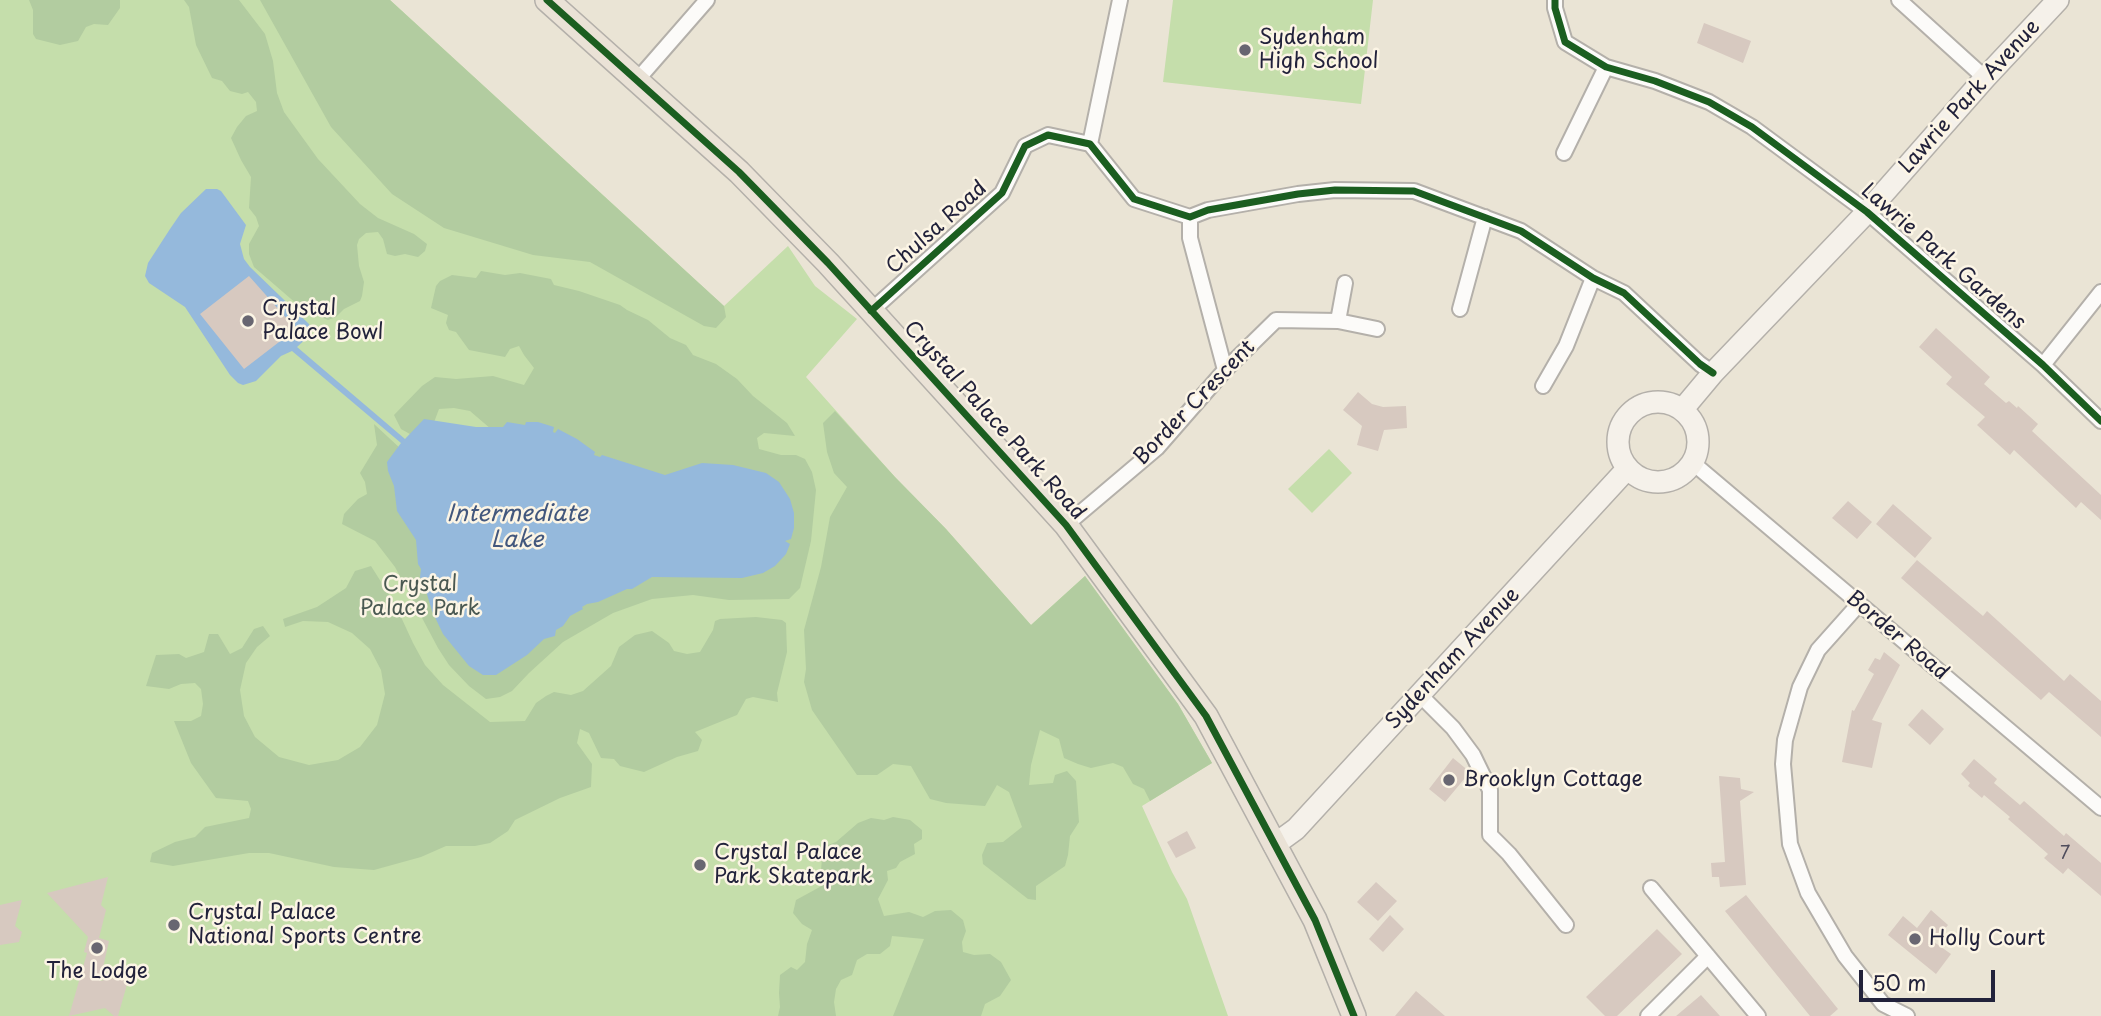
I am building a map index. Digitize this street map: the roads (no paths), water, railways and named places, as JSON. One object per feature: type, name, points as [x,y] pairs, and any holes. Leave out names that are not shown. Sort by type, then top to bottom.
[{"type":"main road","name":"Crystal Palace Park Road","points":[[547,0],[739,172],[828,263],[1066,525],[1206,716],[1315,920],[1354,1016]]},
{"type":"street","points":[[638,79],[707,0]]},
{"type":"street","points":[[1120,0],[1090,144],[1134,199],[1190,217],[1220,208],[1298,194],[1335,190],[1414,191],[1521,231],[1593,278],[1626,294],[1713,373]]},
{"type":"street","name":"Lawrie Park Gardens","points":[[1555,0],[1565,42],[1606,67],[1655,80],[1709,102],[1752,128],[1867,212],[2043,365],[2101,421]]},
{"type":"street","points":[[1899,0],[1985,78]]},
{"type":"street","name":"Lawrie Park Avenue","points":[[1682,410],[1713,373],[1867,212],[2058,0]]},
{"type":"street","points":[[1564,153],[1606,67]]},
{"type":"street","name":"Chulsa Road","points":[[872,311],[1002,193],[1025,146],[1048,135],[1090,144]]},
{"type":"street","points":[[1190,217],[1190,238],[1225,370]]},
{"type":"street","points":[[1460,309],[1485,217]]},
{"type":"street","points":[[1544,386],[1566,346],[1593,278]]},
{"type":"street","points":[[1338,321],[1345,283]]},
{"type":"street","points":[[2043,365],[2101,292]]},
{"type":"street","name":"Border Crescent","points":[[1066,525],[1157,448],[1225,370],[1276,320],[1338,321],[1377,329]]},
{"type":"street","points":[[1651,402],[1662,402],[1682,410],[1690,417],[1698,438],[1698,449],[1693,463],[1677,478],[1656,483],[1635,476],[1621,460],[1617,439],[1624,419],[1632,411],[1651,402]]},
{"type":"street","name":"Border Road","points":[[1693,463],[2101,808]]},
{"type":"street","name":"Sydenham Avenue","points":[[1274,845],[1296,828],[1627,469]]},
{"type":"street","points":[[1859,604],[1818,650],[1800,687],[1785,740],[1783,764],[1790,844],[1808,893],[1844,956],[1881,1010],[1907,1016]]},
{"type":"street","points":[[1420,695],[1453,728],[1473,755],[1490,790],[1490,835],[1509,854],[1566,925]]},
{"type":"street","points":[[1651,888],[1758,1016]]},
{"type":"street","points":[[1648,1016],[1708,956]]},
{"type":"water","name":"Intermediate Lake","points":[[206,189],[221,191],[246,225],[240,244],[244,259],[250,267],[309,324],[312,333],[297,347],[405,439],[424,419],[476,427],[503,427],[507,422],[525,425],[526,422],[538,422],[554,427],[555,433],[558,429],[577,439],[595,452],[594,455],[602,455],[665,475],[702,463],[733,465],[766,473],[779,482],[790,499],[794,513],[791,539],[785,541],[790,544],[786,554],[775,566],[763,573],[742,578],[652,577],[632,589],[587,604],[556,630],[555,636],[544,639],[527,655],[496,675],[483,675],[469,666],[443,634],[432,611],[420,577],[416,540],[397,511],[394,486],[388,471],[387,462],[401,443],[292,351],[281,356],[256,381],[243,385],[238,383],[185,307],[149,283],[145,276],[148,263],[181,213]]},
{"type":"place","name":"Sydenham High School","points":[[1245,50]]},
{"type":"place","name":"Crystal Palace Bowl","points":[[248,321]]},
{"type":"place","name":"Brooklyn Cottage","points":[[1449,780]]},
{"type":"place","name":"Crystal Palace Park Skatepark","points":[[700,865]]},
{"type":"place","name":"Crystal Palace National Sports Centre","points":[[174,925]]},
{"type":"place","name":"Holly Court","points":[[1915,939]]},
{"type":"place","name":"The Lodge","points":[[97,948]]},
{"type":"park label","name":"Crystal Palace Park","points":[[420,597]]}]
